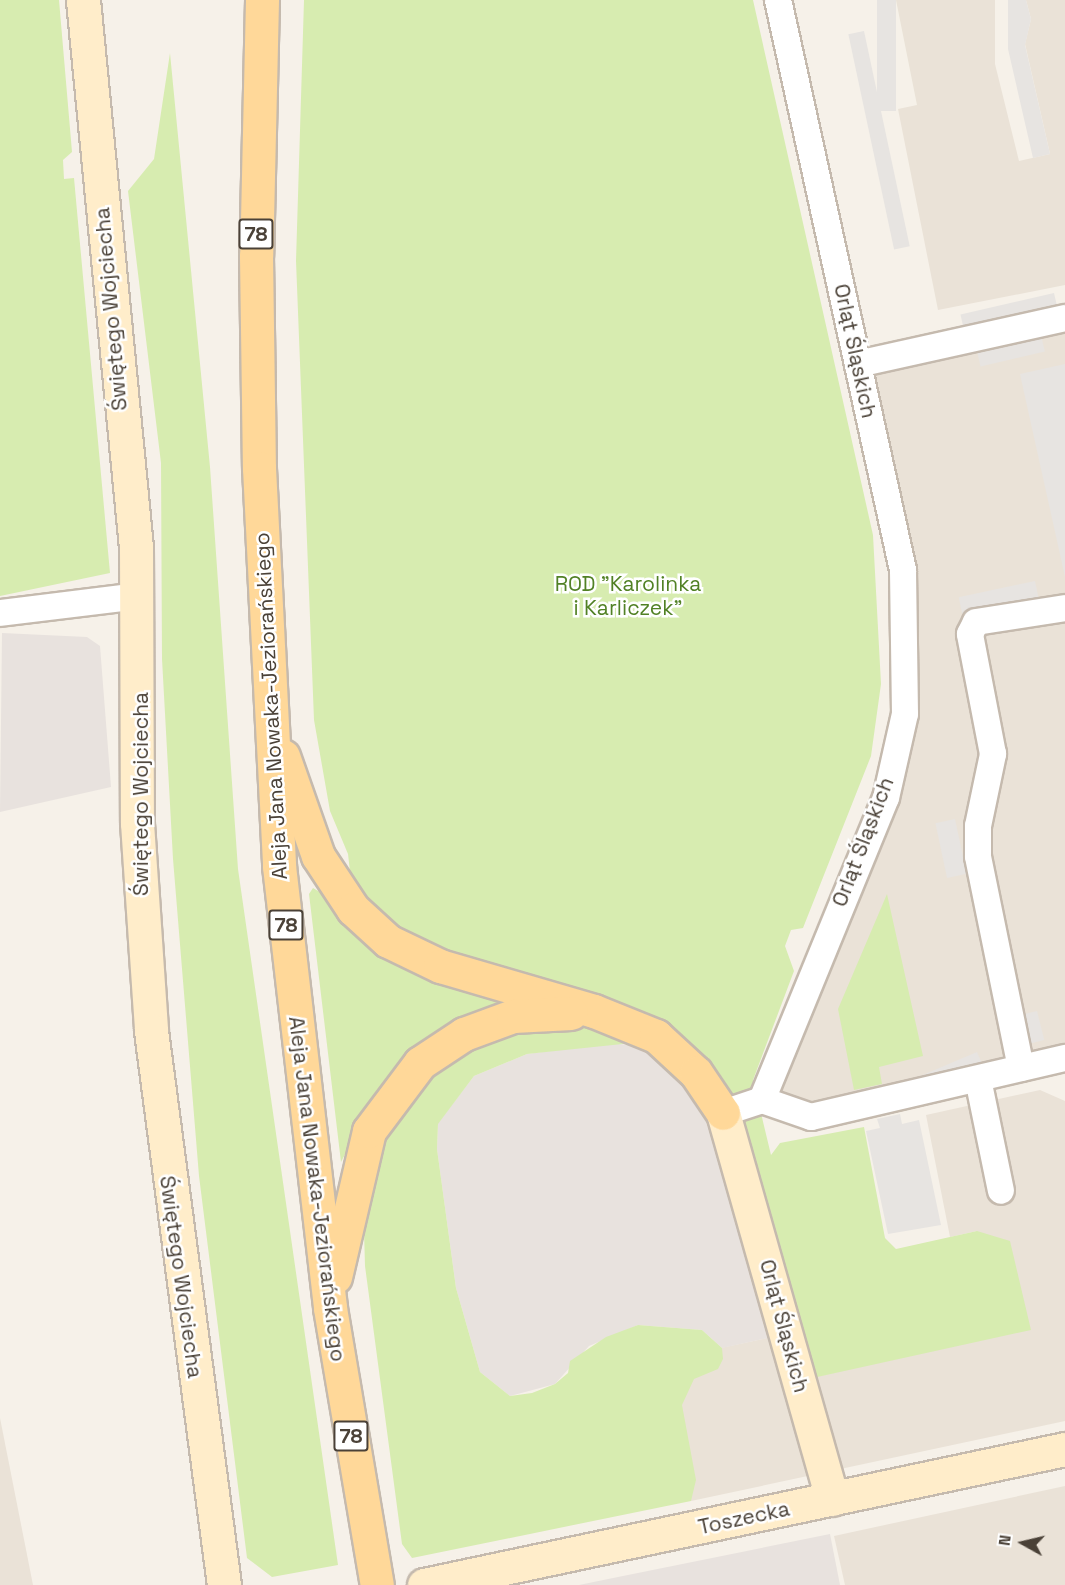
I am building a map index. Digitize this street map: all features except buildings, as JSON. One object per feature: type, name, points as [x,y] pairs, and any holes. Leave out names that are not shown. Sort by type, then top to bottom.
[{"type":"main road","name":"Świętego Wojciecha","points":[[83,0],[138,596],[136,823],[151,1031],[224,1585]]},
{"type":"main road","name":"Aleja Jana Nowaka-Jeziorańskiego","points":[[262,0],[256,256],[269,715],[279,866],[330,1308],[377,1585]]},
{"type":"main road","points":[[269,715],[318,856],[353,909],[388,941],[440,966],[594,1011],[656,1036],[696,1073],[723,1113]]},
{"type":"main road","points":[[330,1308],[369,1131],[420,1064],[464,1034],[513,1016],[594,1011]]},
{"type":"main road","name":"Orląt Śląskich","points":[[723,1113],[832,1499]]},
{"type":"main road","name":"Toszecka","points":[[424,1585],[486,1579],[832,1499],[1065,1449]]},
{"type":"street","name":"Orląt Śląskich","points":[[762,1100],[885,798],[905,714],[903,570],[778,0]]},
{"type":"street","points":[[858,364],[1065,318]]},
{"type":"street","points":[[0,613],[138,596]]},
{"type":"street","points":[[1021,1068],[978,856],[978,826],[993,754],[970,634],[976,621],[1065,608]]},
{"type":"street","points":[[723,1113],[762,1100],[811,1117],[1021,1068],[1064,1066]]},
{"type":"street","points":[[978,1079],[1001,1191]]},
{"type":"shaded area","points":[[877,0],[896,0],[896,111],[877,111]]},
{"type":"shaded area","points":[[896,0],[995,0],[995,64],[1019,161],[1050,154],[1025,44],[1031,19],[1026,0],[1065,0],[1065,285],[938,310],[898,109],[917,105]]},
{"type":"shaded area","points":[[1008,0],[1026,0],[1031,19],[1025,45],[1050,154],[1033,158],[1008,49]]},
{"type":"shaded area","points":[[864,31],[910,246],[894,250],[848,34]]},
{"type":"shaded area","points":[[1054,293],[1058,311],[965,332],[960,315]]},
{"type":"shaded area","points":[[1065,323],[1065,1050],[811,1110],[766,1098],[890,800],[907,568],[862,367]]},
{"type":"shaded area","points":[[1041,335],[1045,352],[981,366],[977,350]]},
{"type":"shaded area","points":[[1065,364],[1065,577],[1020,374]]},
{"type":"shaded area","points":[[1035,581],[1039,600],[963,616],[959,597]]},
{"type":"shaded area","points":[[2,633],[87,637],[100,646],[111,787],[0,812]]},
{"type":"shaded area","points":[[955,819],[967,874],[947,878],[935,823]]},
{"type":"shaded area","points":[[1037,1011],[1044,1040],[1027,1044],[1020,1015]]},
{"type":"shaded area","points":[[610,1043],[648,1047],[695,1077],[786,1334],[722,1348],[702,1330],[638,1325],[589,1346],[555,1384],[510,1396],[480,1372],[456,1288],[437,1149],[438,1123],[474,1076],[527,1054]]},
{"type":"shaded area","points":[[977,1052],[983,1066],[901,1101],[895,1087]]},
{"type":"shaded area","points":[[1040,1090],[1065,1101],[1065,1421],[691,1501],[664,1360],[786,1334],[977,1231],[950,1237],[926,1115]]},
{"type":"shaded area","points":[[900,1114],[902,1124],[919,1120],[941,1225],[888,1234],[866,1131],[880,1128],[877,1119]]},
{"type":"shaded area","points":[[0,1418],[33,1585],[0,1585]]},
{"type":"shaded area","points":[[1065,1486],[1065,1585],[845,1585],[834,1536]]},
{"type":"shaded area","points":[[830,1534],[840,1585],[579,1585],[618,1577]]},
{"type":"green space","points":[[0,0],[59,0],[72,152],[63,160],[64,179],[74,178],[110,573],[0,596]]},
{"type":"green space","name":"ROD \"Karolinka i Karliczek\"","points":[[304,0],[753,0],[873,535],[881,684],[871,756],[803,928],[791,930],[785,946],[794,971],[753,1080],[771,1155],[780,1143],[864,1127],[885,1238],[896,1249],[977,1231],[1010,1241],[1031,1330],[799,1381],[723,1114],[681,1063],[632,1043],[527,1054],[474,1076],[438,1124],[437,1149],[456,1288],[480,1372],[510,1396],[532,1393],[555,1384],[568,1373],[570,1361],[606,1337],[638,1325],[702,1330],[722,1348],[723,1359],[718,1369],[694,1379],[682,1405],[696,1480],[691,1501],[412,1558],[402,1544],[365,1266],[363,1196],[392,1111],[465,1044],[592,1012],[388,941],[351,880],[348,854],[330,811],[314,720],[296,261]]},
{"type":"green space","points":[[170,53],[210,467],[238,869],[338,1565],[272,1577],[247,1558],[199,1176],[173,859],[162,659],[161,463],[128,191],[154,159]]},
{"type":"green space","points":[[313,888],[504,1000],[406,1056],[380,1087],[341,1162],[309,894]]},
{"type":"green space","points":[[887,894],[923,1056],[879,1067],[882,1084],[854,1090],[838,1009]]}]
